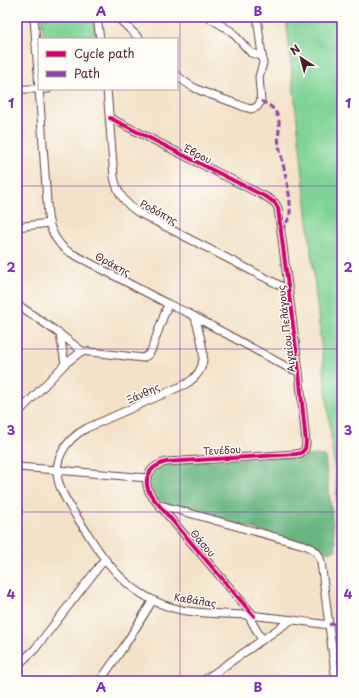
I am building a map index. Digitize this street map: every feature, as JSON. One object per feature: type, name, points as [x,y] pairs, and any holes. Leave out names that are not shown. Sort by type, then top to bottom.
[{"type":"street","name":"Θράκης","points":[[34,17],[38,75]]},
{"type":"street","points":[[96,17],[100,38]]},
{"type":"street","points":[[117,17],[139,38]]},
{"type":"street","points":[[208,17],[231,31],[251,53],[262,56]]},
{"type":"street","points":[[178,76],[192,86],[244,108],[253,109],[259,106],[261,101],[259,77],[263,65],[257,17]]},
{"type":"street","points":[[17,89],[38,89]]},
{"type":"street","name":"Θράκης","points":[[39,90],[49,223],[56,238],[68,251],[299,372]]},
{"type":"street","name":"Ροδόπης","points":[[107,90],[116,185],[120,194],[128,205],[139,213],[289,290]]},
{"type":"street","name":"Έβρου","points":[[110,118],[268,198],[277,206]]},
{"type":"street","name":"Αιγαίου Πελάγους","points":[[277,206],[299,372],[306,443],[305,450]]},
{"type":"street","points":[[17,227],[49,223]]},
{"type":"street","points":[[17,304],[82,351],[143,358],[147,357],[150,353],[168,304]]},
{"type":"street","name":"Ξάνθης","points":[[58,470],[59,459],[64,449],[68,442],[78,433],[186,384],[199,374],[204,358],[195,317]]},
{"type":"street","points":[[60,334],[65,364]]},
{"type":"street","points":[[17,414],[65,364],[82,351]]},
{"type":"street","name":"Τενέδου","points":[[147,478],[154,467],[169,461],[296,454],[305,450]]},
{"type":"street","points":[[17,467],[147,478]]},
{"type":"street","name":"Καβάλας","points":[[58,470],[58,480],[62,492],[104,560],[125,582],[141,594],[170,607],[186,611],[251,616],[329,625]]},
{"type":"street","name":"Θάσου","points":[[147,478],[146,484],[148,490],[251,616],[262,640]]},
{"type":"street","points":[[160,505],[308,547],[318,553],[321,562],[336,681]]},
{"type":"street","points":[[17,666],[35,649],[104,560]]},
{"type":"street","points":[[100,681],[125,645],[153,600]]},
{"type":"street","points":[[203,681],[291,620]]},
{"type":"green space","points":[[42,17],[93,17],[96,38],[43,38]]},
{"type":"green space","points":[[286,17],[342,17],[342,539]]},
{"type":"green space","points":[[315,455],[325,456],[336,550],[328,552],[222,519],[173,506],[157,499],[150,486],[150,476],[154,470],[166,463],[275,457],[294,458]]},
{"type":"green space","points":[[342,491],[342,538],[340,538],[336,492]]},
{"type":"marked path","points":[[261,101],[273,109],[279,120],[280,153],[290,202],[289,218],[281,231]]},
{"type":"marked path","points":[[329,625],[342,620]]},
{"type":"cycle path","points":[[110,118],[268,198],[275,203],[278,208],[299,372],[306,443],[305,449],[301,453],[296,454],[166,462],[154,467],[150,471],[147,481],[149,492],[153,498],[254,616]]}]
